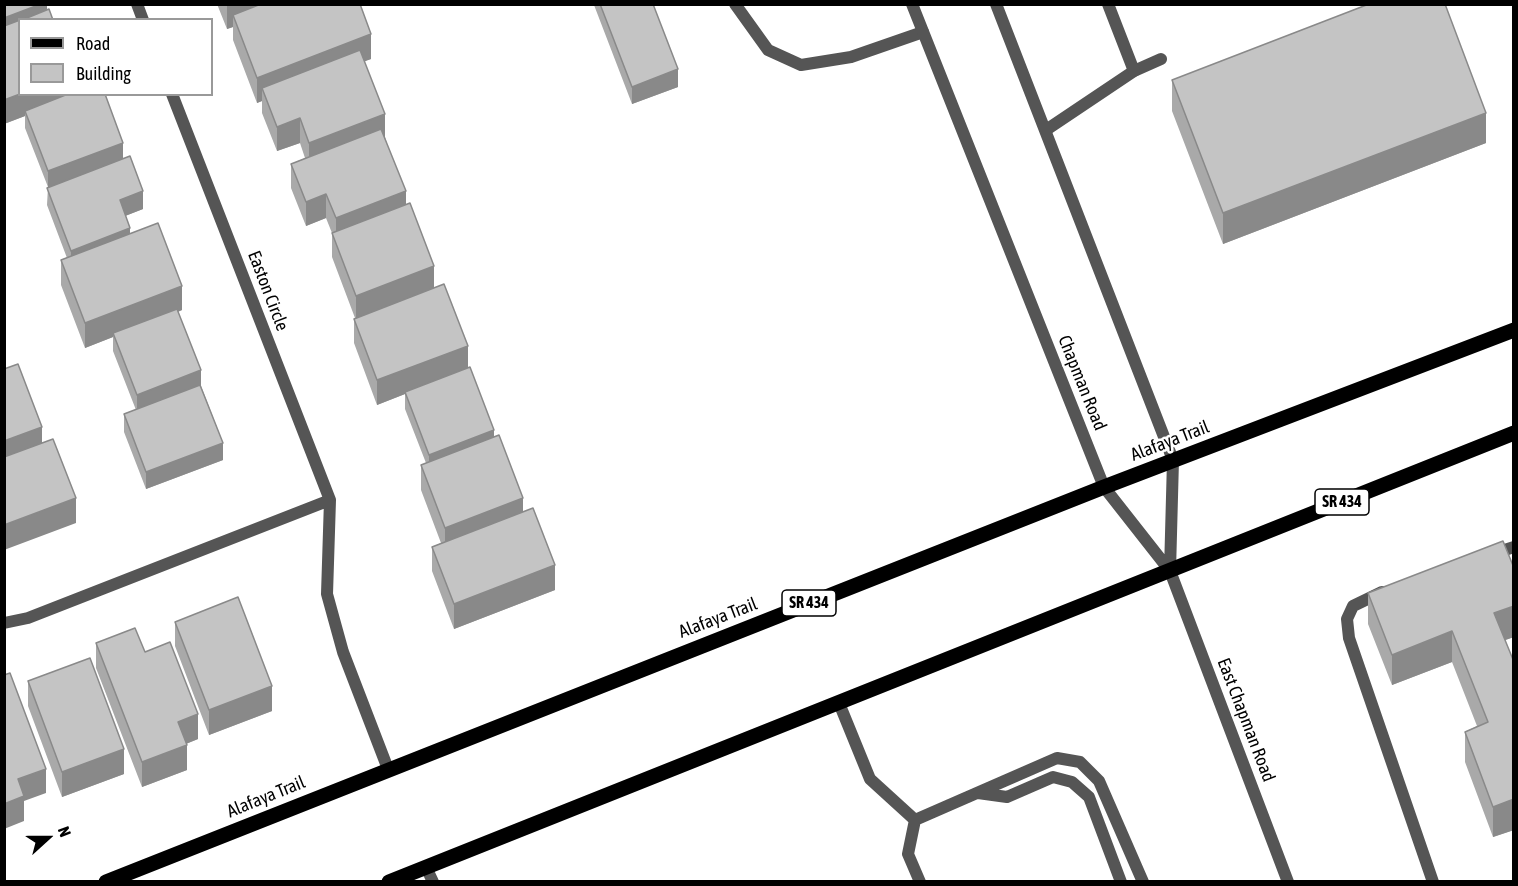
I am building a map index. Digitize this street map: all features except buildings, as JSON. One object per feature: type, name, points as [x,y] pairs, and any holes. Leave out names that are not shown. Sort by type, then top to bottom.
[{"type":"main road","name":"Alafaya Trail","points":[[106,882],[1104,487],[1514,330]]},
{"type":"main road","name":"SR 434","points":[[389,882],[1514,433]]},
{"type":"street","points":[[735,4],[768,50],[801,65],[851,57],[923,32]]},
{"type":"street","name":"Chapman Road","points":[[912,4],[1104,487],[1170,571]]},
{"type":"street","points":[[996,4],[1173,460],[1170,571]]},
{"type":"street","points":[[1108,4],[1134,71]]},
{"type":"street","points":[[1046,130],[1134,71],[1161,60]]},
{"type":"street","name":"Easton Circle","points":[[173,96],[330,500],[327,594],[343,652],[388,769]]},
{"type":"street","points":[[4,623],[28,618],[330,500]]},
{"type":"street","points":[[1481,558],[1514,547]]},
{"type":"street","name":"East Chapman Road","points":[[1170,571],[1288,882]]},
{"type":"street","points":[[1394,588],[1353,606],[1347,619],[1349,638],[1433,882]]},
{"type":"street","points":[[838,703],[870,779],[915,820]]},
{"type":"street","points":[[915,820],[1057,758],[1080,762],[1099,781],[1143,882]]},
{"type":"street","points":[[978,793],[1007,797],[1053,777],[1072,782],[1089,797],[1121,882]]},
{"type":"street","points":[[915,820],[908,854],[920,882]]},
{"type":"street","points":[[426,867],[433,882]]}]
